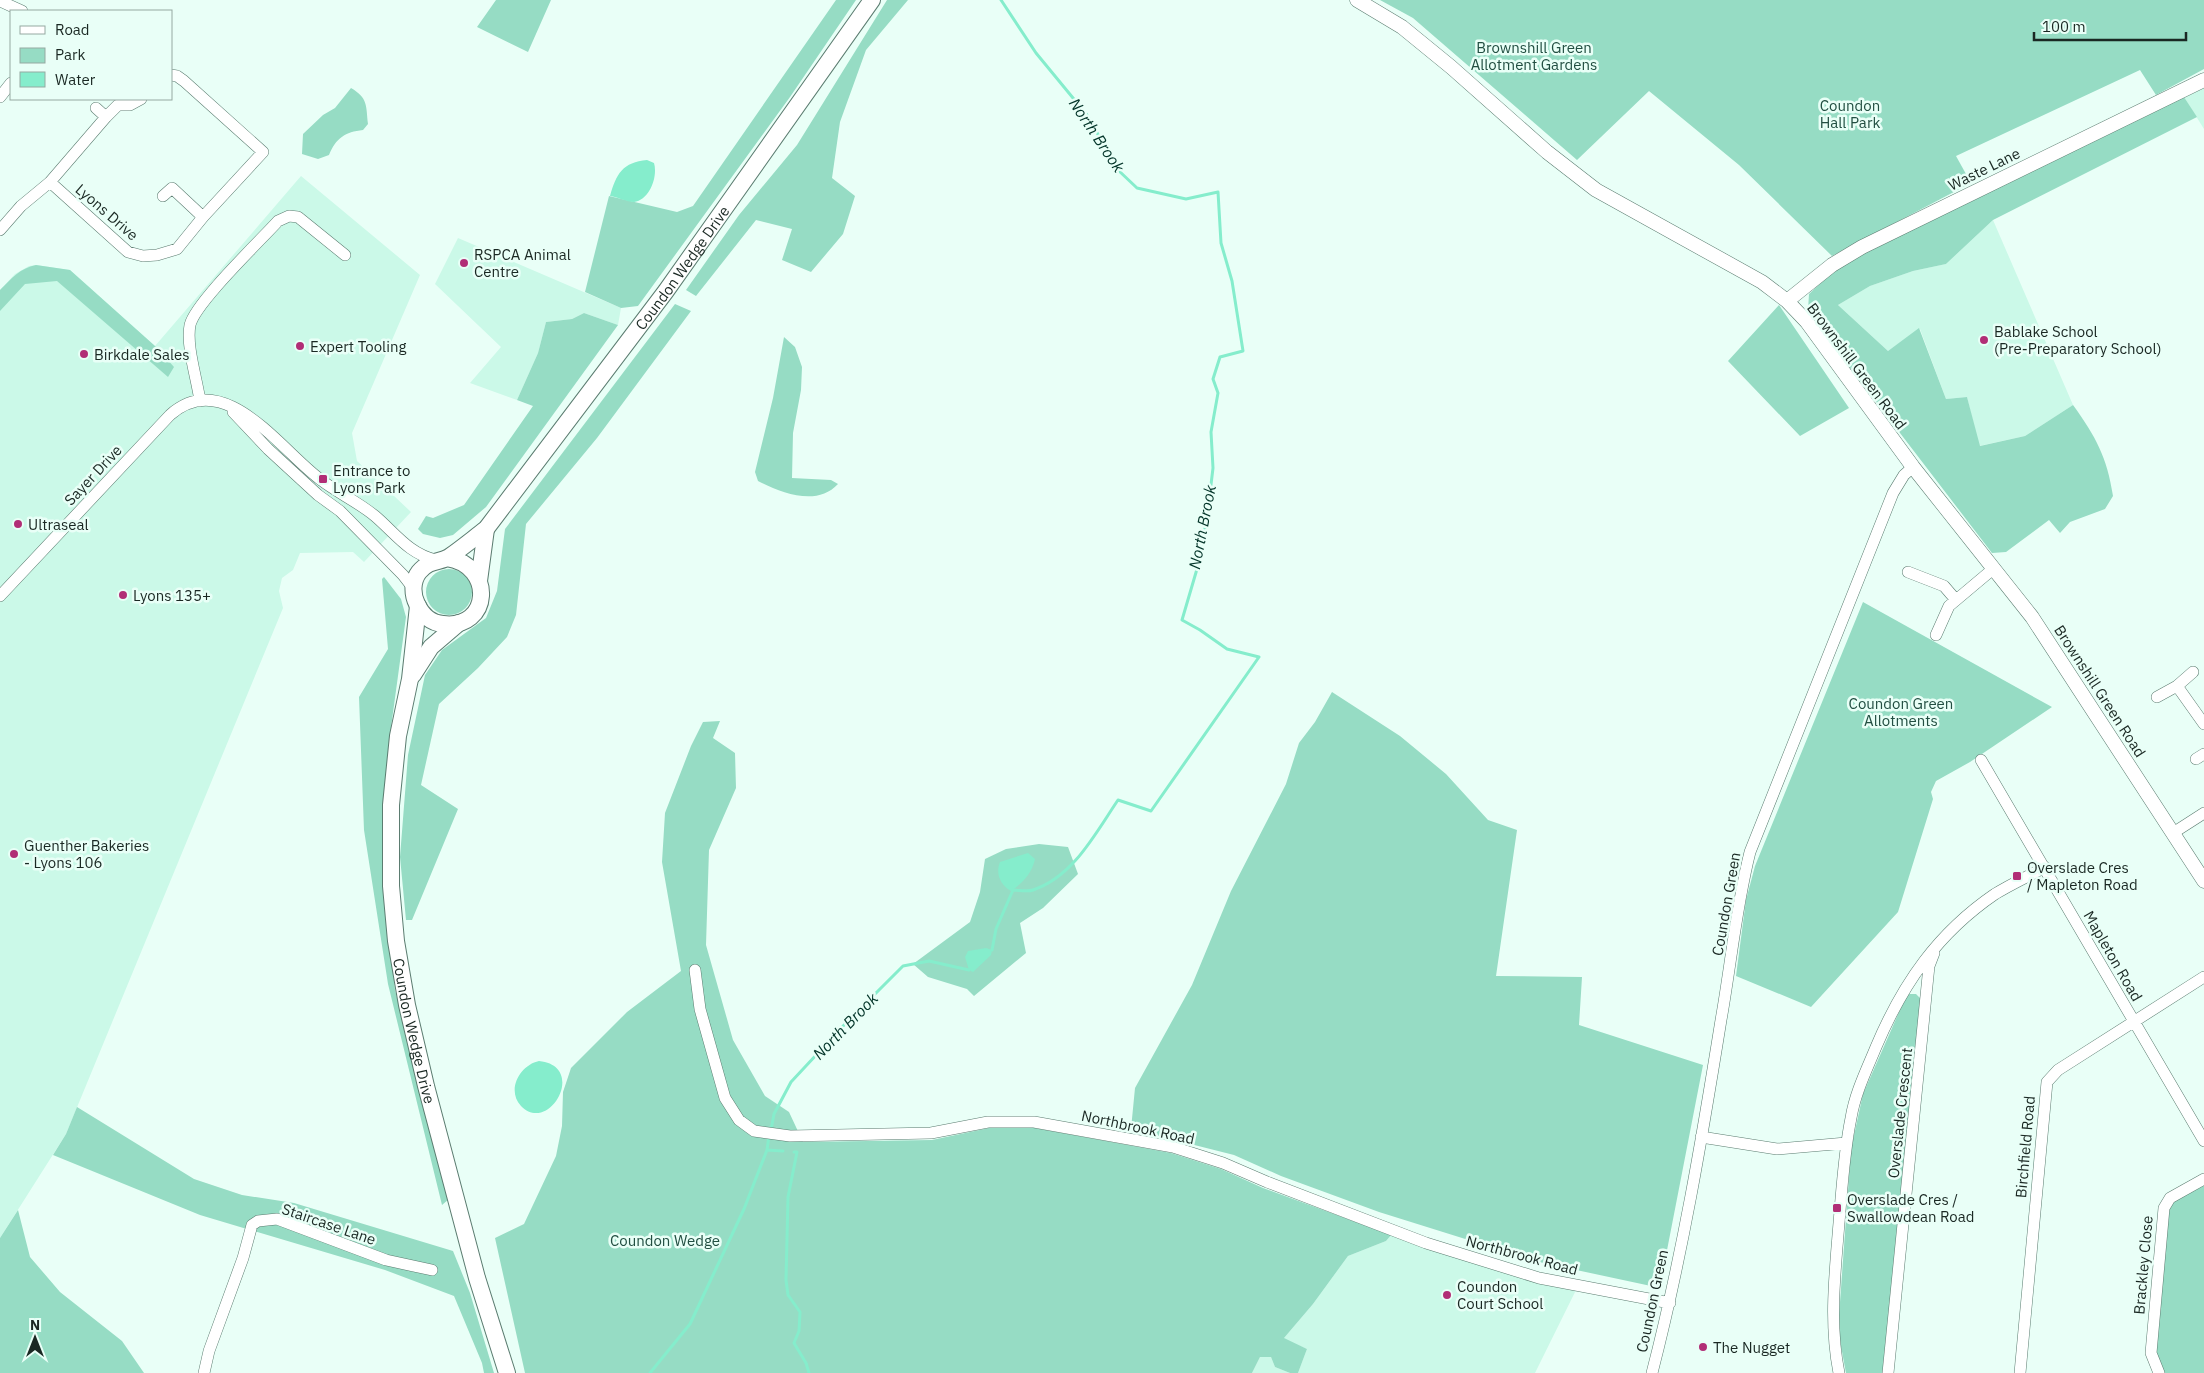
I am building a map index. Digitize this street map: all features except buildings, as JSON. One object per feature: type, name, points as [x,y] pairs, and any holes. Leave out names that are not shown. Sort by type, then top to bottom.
[{"type":"main road","name":"Coundon Wedge Drive","points":[[507,1373],[477,1278],[426,1086],[407,1005],[396,941],[391,886],[391,805],[398,736],[410,679],[418,606],[413,588],[414,580],[420,572],[486,529],[666,291],[872,0]]},
{"type":"main road","name":"Coundon Wedge Drive","points":[[410,679],[431,647],[459,623],[467,620],[478,608],[481,589],[479,581],[486,529]]},
{"type":"main road","points":[[441,559],[465,563],[472,569],[479,581]]},
{"type":"main road","points":[[418,606],[428,619],[437,624],[450,625],[459,623]]},
{"type":"street","name":"Brownshill Green Road","points":[[1357,0],[1402,27],[1451,67],[1547,152],[1596,190],[1762,282],[1787,301],[1807,322],[1913,467],[2032,617],[2204,881]]},
{"type":"street","points":[[0,1],[20,10]]},
{"type":"street","name":"Lyons Drive","points":[[50,182],[128,252],[158,255],[177,249],[203,217],[267,155],[184,81],[177,76],[172,76]]},
{"type":"street","name":"Waste Lane","points":[[1787,301],[1832,265],[1862,247],[2204,80]]},
{"type":"street","points":[[0,97],[10,84]]},
{"type":"street","points":[[0,230],[27,200],[50,182],[118,105],[130,105],[139,100]]},
{"type":"street","points":[[96,108],[106,117]]},
{"type":"street","points":[[180,180],[167,192],[203,217]]},
{"type":"street","points":[[200,401],[190,342],[192,318],[208,297],[278,221],[289,216],[298,217],[345,255]]},
{"type":"street","name":"Sayer Drive","points":[[0,596],[170,415],[187,404],[200,401],[222,403],[242,412],[262,426],[320,480],[362,506],[412,552],[441,559]]},
{"type":"street","points":[[222,403],[236,414],[268,449],[318,495],[340,511],[403,575],[413,588]]},
{"type":"street","name":"Coundon Green","points":[[1652,1373],[1670,1303],[1701,1137],[1741,890],[1750,852],[1893,493],[1904,475],[1913,467]]},
{"type":"street","points":[[1936,635],[1949,606],[1993,569]]},
{"type":"street","points":[[1908,572],[1944,586],[1956,600]]},
{"type":"street","points":[[2157,696],[2177,686],[2193,672]]},
{"type":"street","points":[[2177,686],[2204,724]]},
{"type":"street","name":"Mapleton Road","points":[[1981,760],[2204,1141]]},
{"type":"street","points":[[2173,833],[2204,813]]},
{"type":"street","name":"Overslade Crescent","points":[[1839,1373],[1835,1352],[1833,1315],[1846,1143],[1851,1115],[1864,1075],[1902,992],[1950,931],[1996,894],[2045,867]]},
{"type":"street","name":"Overslade Crescent","points":[[1888,1373],[1930,966],[1937,946]]},
{"type":"street","name":"Northbrook Road","points":[[695,970],[700,1009],[725,1098],[739,1120],[754,1131],[790,1136],[931,1134],[988,1122],[1034,1122],[1173,1147],[1222,1163],[1266,1182],[1426,1243],[1539,1278],[1670,1303]]},
{"type":"street","name":"Birchfield Road","points":[[2020,1373],[2047,1082],[2058,1070],[2204,977]]},
{"type":"street","points":[[1701,1137],[1777,1149],[1846,1143]]},
{"type":"street","name":"Brackley Close","points":[[2159,1373],[2151,1353],[2164,1208],[2170,1198],[2204,1179]]},
{"type":"street","name":"Staircase Lane","points":[[204,1373],[208,1351],[243,1258],[252,1225],[258,1221],[277,1219],[386,1260],[432,1270]]},
{"type":"shaded area","points":[[2204,87],[2204,129],[2184,97]]},
{"type":"shaded area","points":[[301,176],[420,275],[352,433],[357,461],[411,512],[364,562],[353,552],[300,553],[293,570],[282,578],[279,591],[283,608],[66,1134],[0,1238],[0,290],[15,274],[29,266],[36,265],[70,270],[155,346]]},
{"type":"shaded area","name":"Bablake School (Pre-Preparatory School)","points":[[1993,220],[2073,405],[2025,436],[1979,446],[1967,397],[1946,399],[1920,329],[1888,351],[1838,305],[1870,286],[1913,271],[1946,264]]},
{"type":"shaded area","points":[[458,238],[621,308],[618,325],[584,313],[572,319],[546,322],[538,353],[517,400],[470,383],[501,347],[435,284]]},
{"type":"shaded area","name":"Coundon Court School","points":[[1394,1231],[1578,1286],[1535,1373],[1298,1373],[1307,1349],[1283,1339],[1313,1304],[1348,1256],[1386,1241]]},
{"type":"shaded area","points":[[1260,1357],[1271,1357],[1275,1367],[1290,1373],[1252,1373]]},
{"type":"green space","points":[[496,0],[551,0],[528,52],[477,27]]},
{"type":"green space","points":[[836,0],[856,0],[790,97],[638,306],[621,308],[585,292],[609,196],[677,212],[693,206]]},
{"type":"green space","points":[[887,0],[908,0],[866,50],[840,122],[832,178],[855,196],[843,234],[811,272],[782,260],[792,229],[756,220],[696,296],[686,290],[739,215],[797,145]]},
{"type":"green space","name":"Coundon Hall Park","points":[[1380,0],[2204,0],[2204,69],[2156,95],[2140,70],[1956,156],[1971,183],[1832,256],[1739,165],[1649,91],[1577,160],[1413,18]]},
{"type":"green space","points":[[351,88],[361,95],[365,103],[368,124],[363,130],[346,134],[338,140],[329,155],[318,159],[302,154],[303,134],[323,115],[335,108]]},
{"type":"green space","points":[[2184,97],[2197,117],[1993,220],[1946,264],[1913,271],[1870,286],[1838,305],[1888,351],[1919,328],[1946,399],[1967,397],[1980,446],[2025,436],[2073,405],[2088,427],[2104,459],[2111,482],[2113,496],[2105,509],[2070,522],[2060,533],[2049,520],[2006,552],[1992,553],[1818,326],[1808,310],[1809,294],[1840,265]]},
{"type":"green space","points":[[36,265],[70,270],[155,346],[174,367],[168,377],[57,281],[25,284],[0,311],[0,290],[20,271]]},
{"type":"green space","points":[[675,304],[691,311],[597,438],[526,524],[516,615],[507,637],[478,668],[439,704],[421,785],[458,809],[412,920],[406,920],[400,857],[408,755],[425,675],[442,650],[486,618],[497,591],[505,529]]},
{"type":"green space","points":[[1779,305],[1849,408],[1800,436],[1728,361]]},
{"type":"green space","points":[[584,313],[618,325],[486,507],[453,535],[440,538],[423,534],[418,529],[426,516],[433,518],[464,505],[533,406],[517,400],[538,353],[546,322],[572,319]]},
{"type":"green space","points":[[784,337],[795,347],[802,367],[801,390],[793,433],[792,478],[831,480],[838,484],[830,491],[820,495],[799,496],[778,490],[758,481],[755,472],[773,398]]},
{"type":"green space","points":[[444,569],[454,569],[466,575],[471,583],[471,601],[466,609],[458,614],[444,615],[436,612],[429,605],[426,597],[426,587],[429,579],[436,572]]},
{"type":"green space","points":[[384,577],[401,599],[406,617],[389,742],[384,886],[395,990],[449,1199],[442,1205],[388,984],[364,830],[359,697],[388,649],[382,579]]},
{"type":"green space","name":"Coundon Green Allotments","points":[[1863,602],[2052,707],[1970,762],[1936,781],[1931,792],[1933,799],[1898,912],[1811,1007],[1736,976],[1746,900],[1755,866]]},
{"type":"green space","points":[[1332,692],[1400,736],[1446,774],[1488,820],[1517,830],[1496,976],[1582,977],[1579,1025],[1703,1065],[1662,1276],[1651,1286],[1539,1262],[1379,1212],[1281,1176],[1234,1155],[1131,1129],[1135,1088],[1192,985],[1231,891],[1286,784],[1299,743],[1315,722]]},
{"type":"green space","name":"Coundon Wedge","points":[[720,721],[713,738],[735,753],[736,788],[709,850],[706,945],[733,1040],[765,1096],[789,1112],[803,1142],[932,1140],[989,1128],[1035,1128],[1171,1153],[1221,1169],[1263,1188],[1391,1235],[1386,1241],[1348,1256],[1313,1304],[1284,1338],[1307,1349],[1298,1373],[1290,1373],[1275,1367],[1271,1357],[1260,1357],[1252,1373],[525,1373],[495,1238],[524,1224],[556,1156],[562,1126],[563,1092],[571,1068],[627,1012],[681,971],[662,862],[665,813],[691,746],[703,722]]},
{"type":"green space","points":[[1039,844],[1068,847],[1078,874],[1043,908],[1020,923],[1026,953],[974,996],[967,989],[928,977],[913,964],[970,922],[980,892],[985,859],[1006,849]]},
{"type":"green space","points":[[1907,994],[1916,994],[1922,1000],[1883,1373],[1846,1373],[1838,1330],[1851,1149],[1863,1094]]},
{"type":"green space","points":[[77,1107],[194,1179],[242,1195],[294,1203],[453,1251],[470,1293],[494,1373],[484,1373],[482,1363],[454,1296],[385,1270],[200,1215],[53,1155],[66,1134]]},
{"type":"green space","points":[[2204,1184],[2204,1373],[2165,1373],[2156,1357],[2167,1214],[2172,1203]]},
{"type":"green space","points":[[18,1210],[30,1257],[60,1292],[122,1341],[144,1373],[0,1373],[0,1238]]},
{"type":"water","points":[[647,160],[654,163],[655,174],[654,181],[644,197],[634,202],[610,196],[618,175],[626,166]]},
{"type":"water","points":[[1028,853],[1035,859],[1032,869],[1023,881],[1011,891],[1004,886],[1000,879],[998,871],[1000,862]]},
{"type":"water","points":[[986,948],[992,950],[991,955],[973,972],[969,970],[965,957],[968,951]]},
{"type":"water","points":[[539,1061],[553,1066],[561,1074],[562,1085],[559,1096],[552,1106],[543,1112],[532,1113],[521,1106],[517,1100],[515,1086],[517,1079],[526,1067]]},
{"type":"waterway","name":"North Brook","points":[[992,950],[996,929],[1013,890],[1033,890],[1047,884],[1060,875],[1082,853],[1118,800],[1151,811],[1259,657],[1227,649],[1182,620],[1197,569],[1207,518],[1213,468],[1211,432],[1218,393],[1213,379],[1220,357],[1243,351],[1232,281],[1221,243],[1218,192],[1186,199],[1137,188],[1118,170],[1087,115],[1036,53],[1001,0]]},
{"type":"waterway","name":"North Brook","points":[[771,1130],[774,1114],[791,1082],[903,966],[929,961],[969,970]]},
{"type":"waterway","name":"North Brook","points":[[650,1373],[690,1324],[744,1209],[767,1150],[769,1136]]},
{"type":"waterway","name":"North Brook","points":[[767,1150],[783,1151]]},
{"type":"waterway","name":"North Brook","points":[[794,1152],[797,1152],[788,1197],[786,1280],[788,1295],[800,1312],[799,1331],[794,1343],[806,1363],[809,1373]]},
{"type":"place","name":"RSPCA Animal Centre","points":[[464,263]]},
{"type":"place","name":"Bablake School (Pre-Preparatory School)","points":[[1984,340]]},
{"type":"place","name":"Expert Tooling","points":[[300,346]]},
{"type":"place","name":"Birkdale Sales","points":[[84,354]]},
{"type":"place","name":"Entrance to Lyons Park","points":[[323,479]]},
{"type":"place","name":"Ultraseal","points":[[18,524]]},
{"type":"place","name":"Lyons 135+","points":[[123,595]]},
{"type":"place","name":"Guenther Bakeries - Lyons 106","points":[[14,854]]},
{"type":"place","name":"Overslade Cres / Mapleton Road","points":[[2017,876]]},
{"type":"place","name":"Overslade Cres / Swallowdean Road","points":[[1837,1208]]},
{"type":"place","name":"Coundon Court School","points":[[1447,1295]]},
{"type":"place","name":"The Nugget","points":[[1703,1347]]},
{"type":"park label","name":"Brownshill Green Allotment Gardens","points":[[1534,56]]}]
